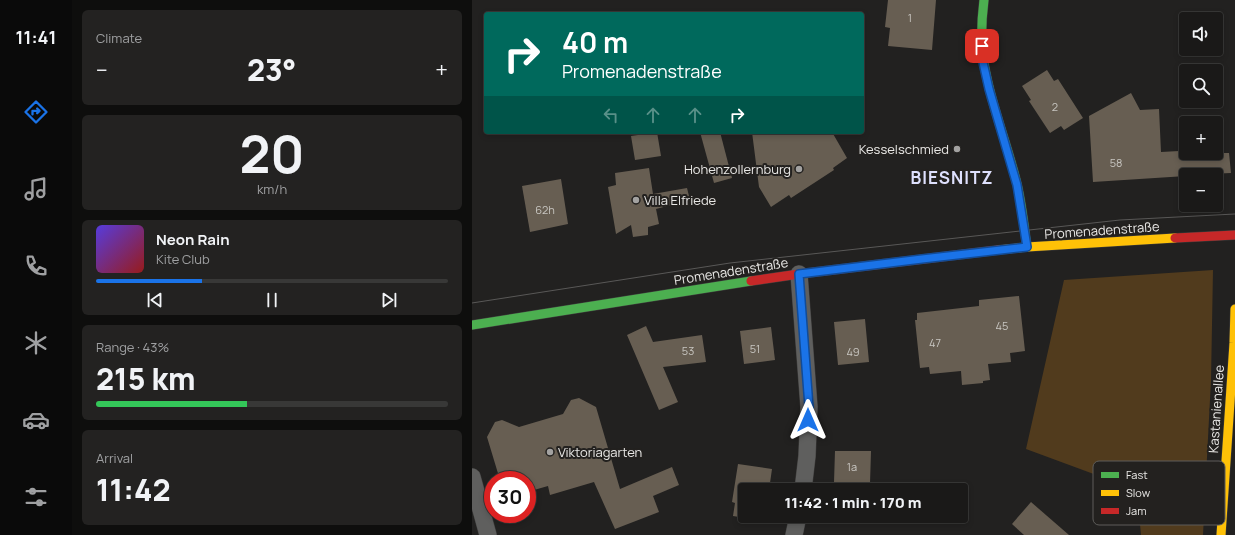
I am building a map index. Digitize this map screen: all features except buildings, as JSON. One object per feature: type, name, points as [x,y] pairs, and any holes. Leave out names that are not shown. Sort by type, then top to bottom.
[{"type":"main road","points":[[984,0],[982,58],[989,89],[1017,185],[1027,247]]},
{"type":"main road","name":"Promenadenstraße","points":[[472,325],[799,274],[922,259],[1027,247],[1235,234]]},
{"type":"main road","name":"Kastanienallee","points":[[1225,468],[1235,309]]},
{"type":"main road","name":"Kastanienallee","points":[[1221,535],[1222,525]]},
{"type":"street","points":[[799,274],[809,407],[803,483]]},
{"type":"street","points":[[472,477],[488,535]]},
{"type":"street","points":[[794,535],[797,523]]},
{"type":"shaded area","points":[[1213,270],[1211,380],[1207,461],[1093,461],[1093,474],[1026,449],[1064,280]]},
{"type":"shaded area","points":[[1140,525],[1204,525],[1203,535],[1141,535]]},
{"type":"tram line","points":[[472,303],[730,263],[1120,220],[1235,214]]},
{"type":"traffic: fast","points":[[984,0],[982,18],[982,49],[984,66],[992,100],[1013,167],[1022,208],[1027,247]]},
{"type":"traffic: fast","points":[[472,325],[751,281]]},
{"type":"traffic: slow","points":[[998,250],[1175,238]]},
{"type":"traffic: slow","points":[[1225,476],[1235,309]]},
{"type":"traffic: slow","points":[[1221,535],[1222,525]]},
{"type":"traffic: jam","points":[[1175,238],[1235,235]]},
{"type":"traffic: jam","points":[[751,281],[998,250]]},
{"type":"place","name":"Kesselschmied","points":[[957,149]]},
{"type":"place","name":"Hohenzollernburg","points":[[799,169]]},
{"type":"place","name":"Villa Elfriede","points":[[636,200]]},
{"type":"place","name":"Viktoriagarten","points":[[550,452]]},
{"type":"district","name":"BIESNITZ","points":[[952,178]]},
{"type":"route","points":[[808,420],[809,407],[799,274],[1027,247],[1017,185],[989,89],[982,58],[982,46]]}]
